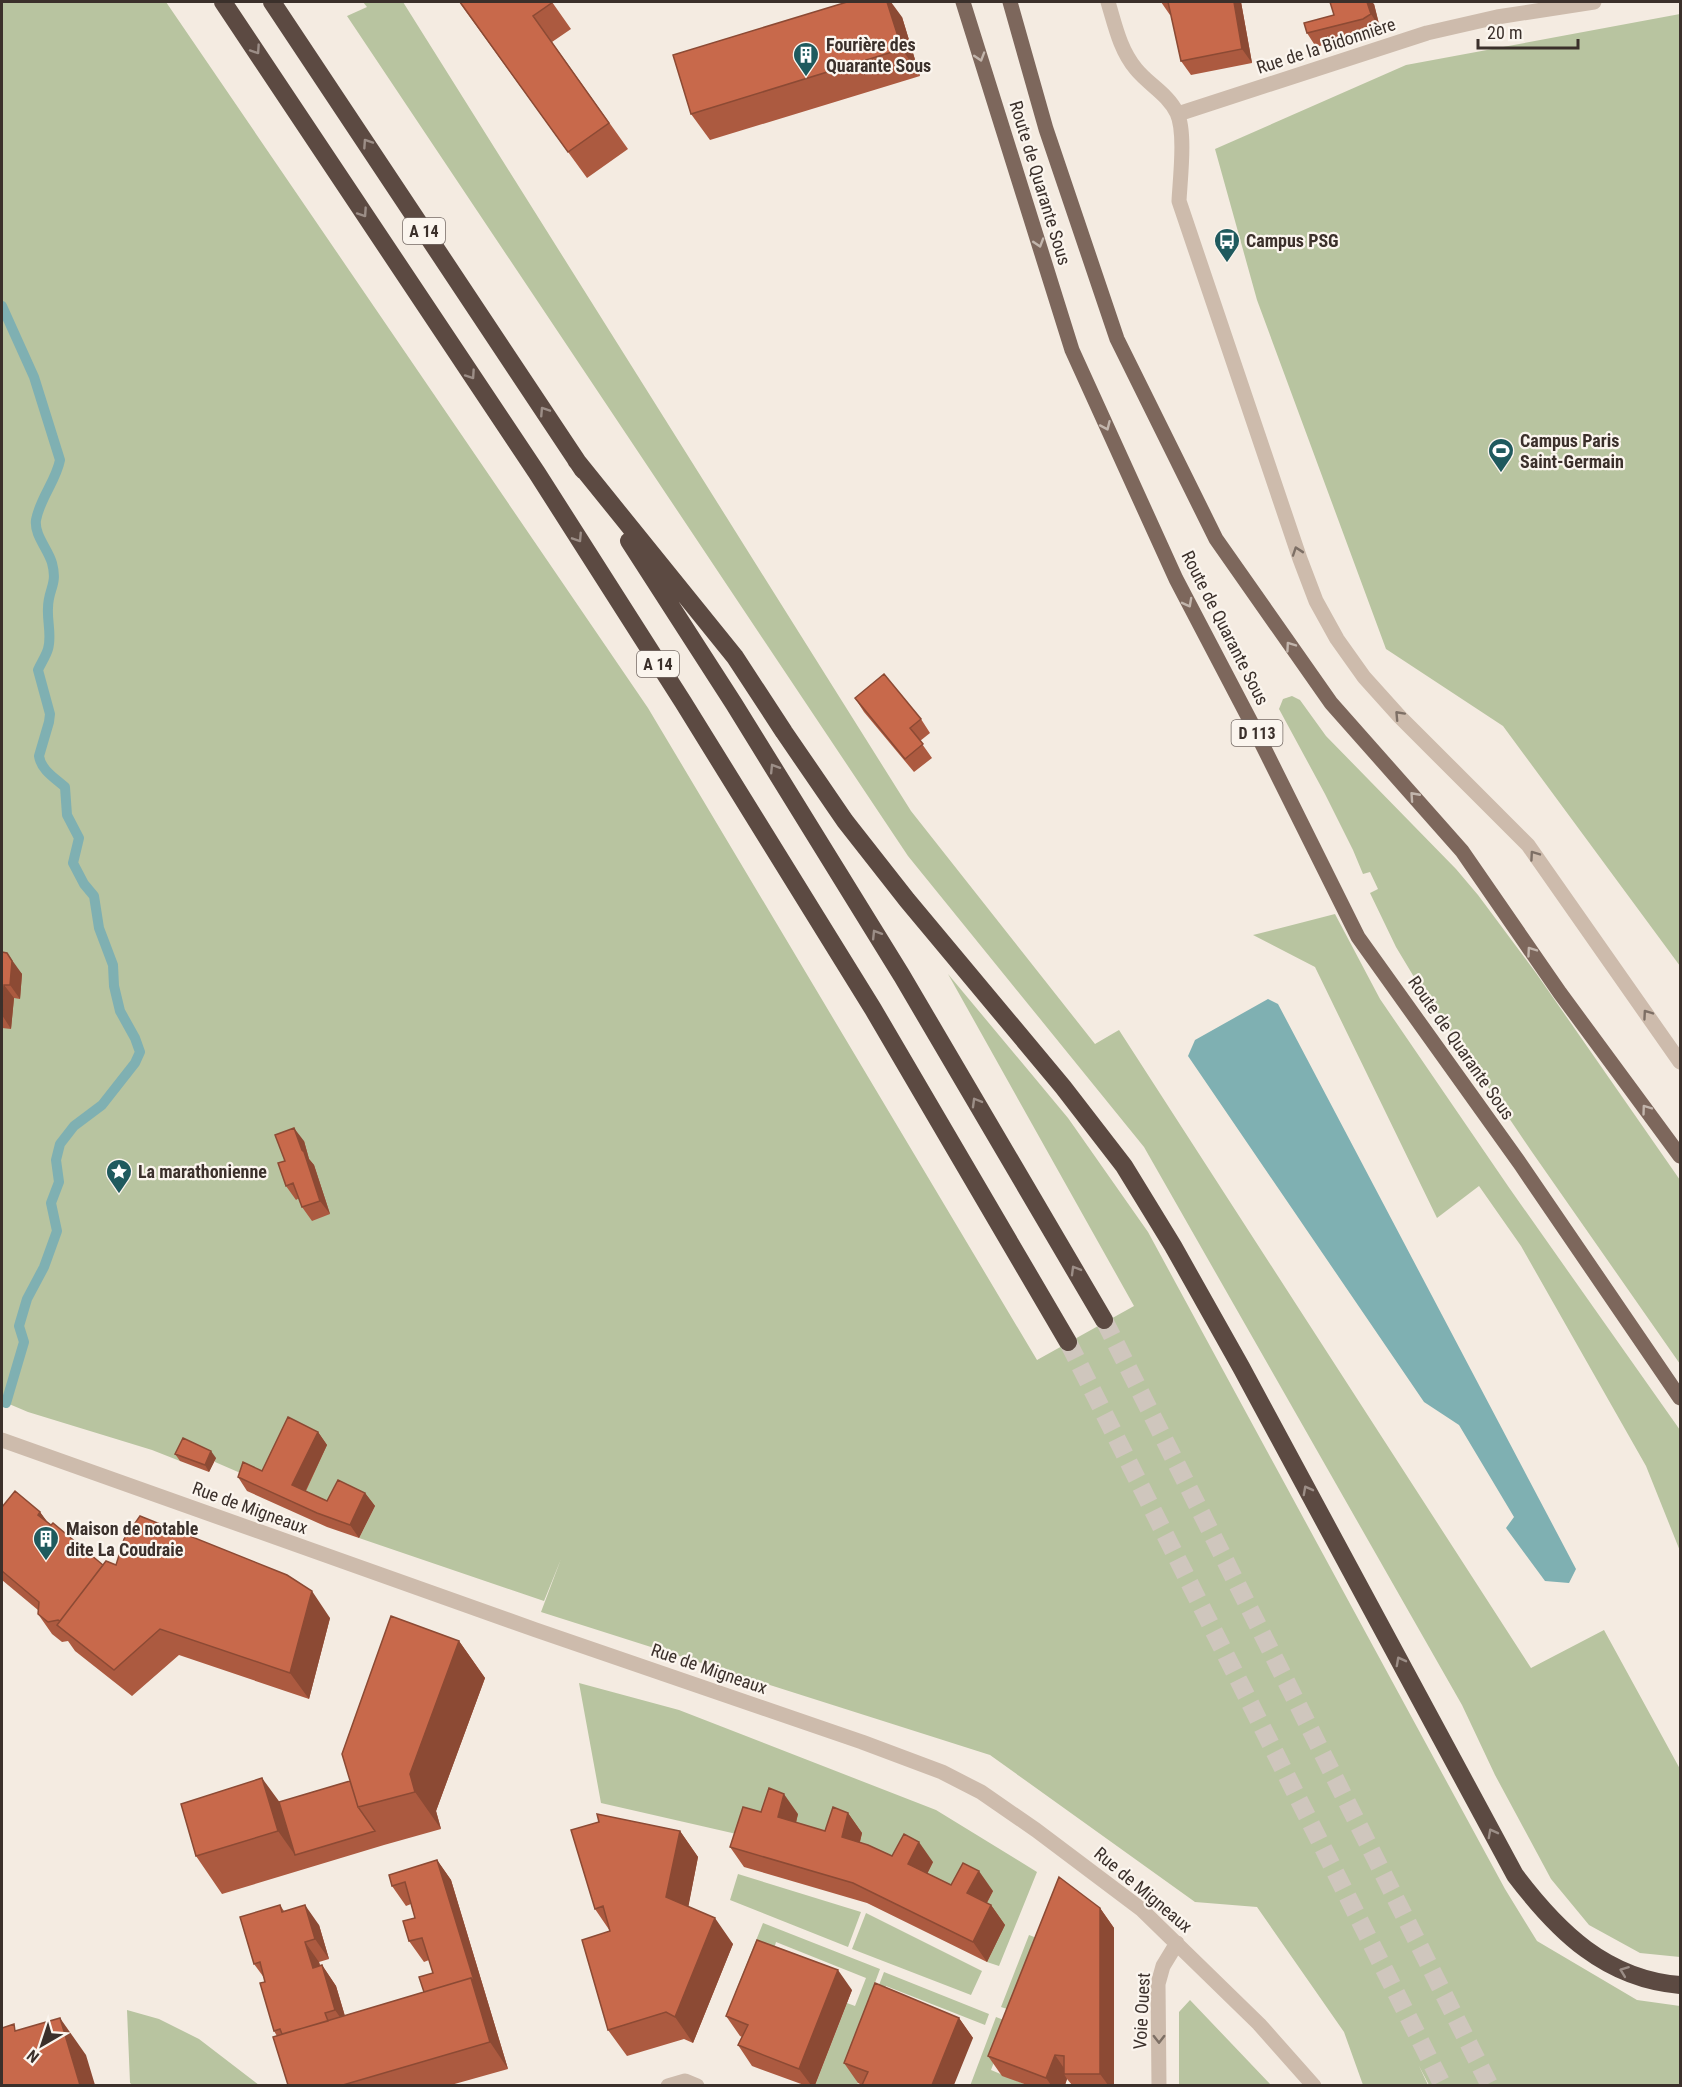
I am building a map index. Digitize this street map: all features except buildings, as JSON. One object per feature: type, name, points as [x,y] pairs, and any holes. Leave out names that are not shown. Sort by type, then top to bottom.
[{"type":"highway","name":"A 14","points":[[223,2],[537,473],[683,702],[873,1009],[1068,1342]]},
{"type":"highway","name":"A 14","points":[[272,2],[576,460],[734,704],[896,966],[1104,1320]]},
{"type":"highway","points":[[576,460],[735,657],[845,821],[1063,1087],[1124,1166],[1173,1246],[1241,1367],[1515,1875],[1550,1918],[1593,1955],[1617,1969],[1645,1979],[1680,1985]]},
{"type":"main road","name":"Route de Quarante Sous","points":[[963,2],[1072,350],[1176,579],[1254,728],[1358,938],[1521,1166],[1680,1398]]},
{"type":"main road","name":"Route de Quarante Sous","points":[[1010,2],[1046,129],[1118,339],[1216,539],[1331,703],[1462,851],[1560,993],[1680,1156]]},
{"type":"street","points":[[1108,2],[1124,54],[1138,71],[1158,88],[1178,114],[1182,140],[1179,201],[1316,601],[1337,639],[1364,677],[1528,845],[1680,1062]]},
{"type":"street","name":"Rue de la Bidonnière","points":[[1178,114],[1427,33],[1497,17],[1594,2]]},
{"type":"street","name":"Rue de Migneaux","points":[[2,1440],[942,1772],[981,1792],[1141,1909],[1259,2024],[1314,2085]]},
{"type":"street","name":"Voie Ouest","points":[[1159,2085],[1158,1984],[1163,1966],[1177,1943]]},
{"type":"street","points":[[668,2085],[684,2081],[697,2085]]},
{"type":"green space","points":[[2,2],[166,2],[648,708],[1037,1360],[1134,1306],[948,974],[1068,1118],[1148,1232],[1505,1889],[1537,1941],[1637,2000],[1680,2006],[1680,2085],[1429,2085],[1419,2066],[1428,2085],[1363,2085],[1344,2032],[1257,1907],[1195,1902],[990,1755],[541,1612],[561,1559],[544,1601],[359,1538],[375,1506],[337,1515],[215,1462],[215,1458],[187,1446],[180,1461],[152,1450],[28,1412],[2,1401]]},
{"type":"green space","points":[[363,2],[403,2],[911,811],[1095,1044],[1119,1030],[1531,1668],[1604,1630],[1680,1769],[1680,1957],[1640,1953],[1589,1925],[1551,1879],[1495,1775],[1462,1705],[1144,1147],[908,856],[347,16],[367,7]]},
{"type":"green space","name":"Campus Paris Saint-Germain","points":[[1680,14],[1680,966],[1503,726],[1386,649],[1257,300],[1215,149],[1406,65]]},
{"type":"green space","points":[[1292,696],[1300,700],[1326,736],[1456,869],[1478,895],[1536,973],[1680,1180],[1680,1364],[1532,1152],[1417,982],[1396,947],[1370,893],[1378,889],[1370,872],[1363,874],[1325,794],[1279,709],[1283,699]]},
{"type":"green space","points":[[1335,914],[1380,999],[1510,1189],[1680,1430],[1680,1551],[1646,1466],[1521,1246],[1479,1186],[1437,1218],[1315,967],[1253,935]]},
{"type":"green space","points":[[579,1683],[679,1710],[936,1810],[1037,1872],[999,1966],[987,1962],[965,1905],[906,1876],[839,1851],[754,1838],[601,1803]]},
{"type":"green space","points":[[738,1874],[861,1912],[848,1947],[730,1900]]},
{"type":"green space","points":[[866,1913],[982,1971],[971,1995],[852,1949]]},
{"type":"green space","points":[[763,1923],[880,1969],[865,2010],[869,2011],[884,1972],[989,2014],[985,2025],[886,1986],[875,2014],[884,2018],[857,2085],[815,2085],[847,2003],[855,2006],[866,1978],[776,1942],[771,1960],[735,1993]]},
{"type":"green space","points":[[1029,1935],[1042,1940],[1013,2011],[1001,2007]]},
{"type":"green space","points":[[1190,2000],[1271,2085],[1179,2085],[1179,2012]]},
{"type":"green space","points":[[127,2010],[159,2019],[199,2039],[259,2085],[134,2086],[130,2083]]},
{"type":"green space","points":[[996,2017],[1009,2022],[991,2070],[1027,2085],[970,2086]]},
{"type":"water","points":[[1268,999],[1278,1004],[1576,1569],[1569,1583],[1545,1581],[1506,1528],[1514,1517],[1459,1425],[1424,1402],[1188,1056],[1195,1040]]},
{"type":"waterway","points":[[2,306],[34,377],[60,460],[36,520],[39,537],[54,570],[48,602],[49,644],[38,670],[50,714],[39,756],[45,770],[65,787],[67,815],[79,838],[73,863],[84,884],[94,896],[99,928],[113,965],[114,986],[120,1011],[140,1052],[135,1063],[102,1105],[74,1126],[60,1144],[56,1160],[59,1182],[51,1203],[57,1231],[44,1267],[27,1299],[19,1326],[24,1342],[6,1403]]},
{"type":"tunnel","points":[[1104,1320],[1490,2086]]},
{"type":"tunnel","points":[[1068,1342],[1443,2086]]},
{"type":"place","name":"Fourière des Quarante Sous","points":[[806,78]]},
{"type":"place","name":"Campus PSG","points":[[1227,264]]},
{"type":"place","name":"Campus Paris Saint-Germain","points":[[1501,474]]},
{"type":"place","name":"La marathonienne","points":[[119,1195]]},
{"type":"place","name":"Maison de notable dite La Coudraie","points":[[46,1562]]}]
